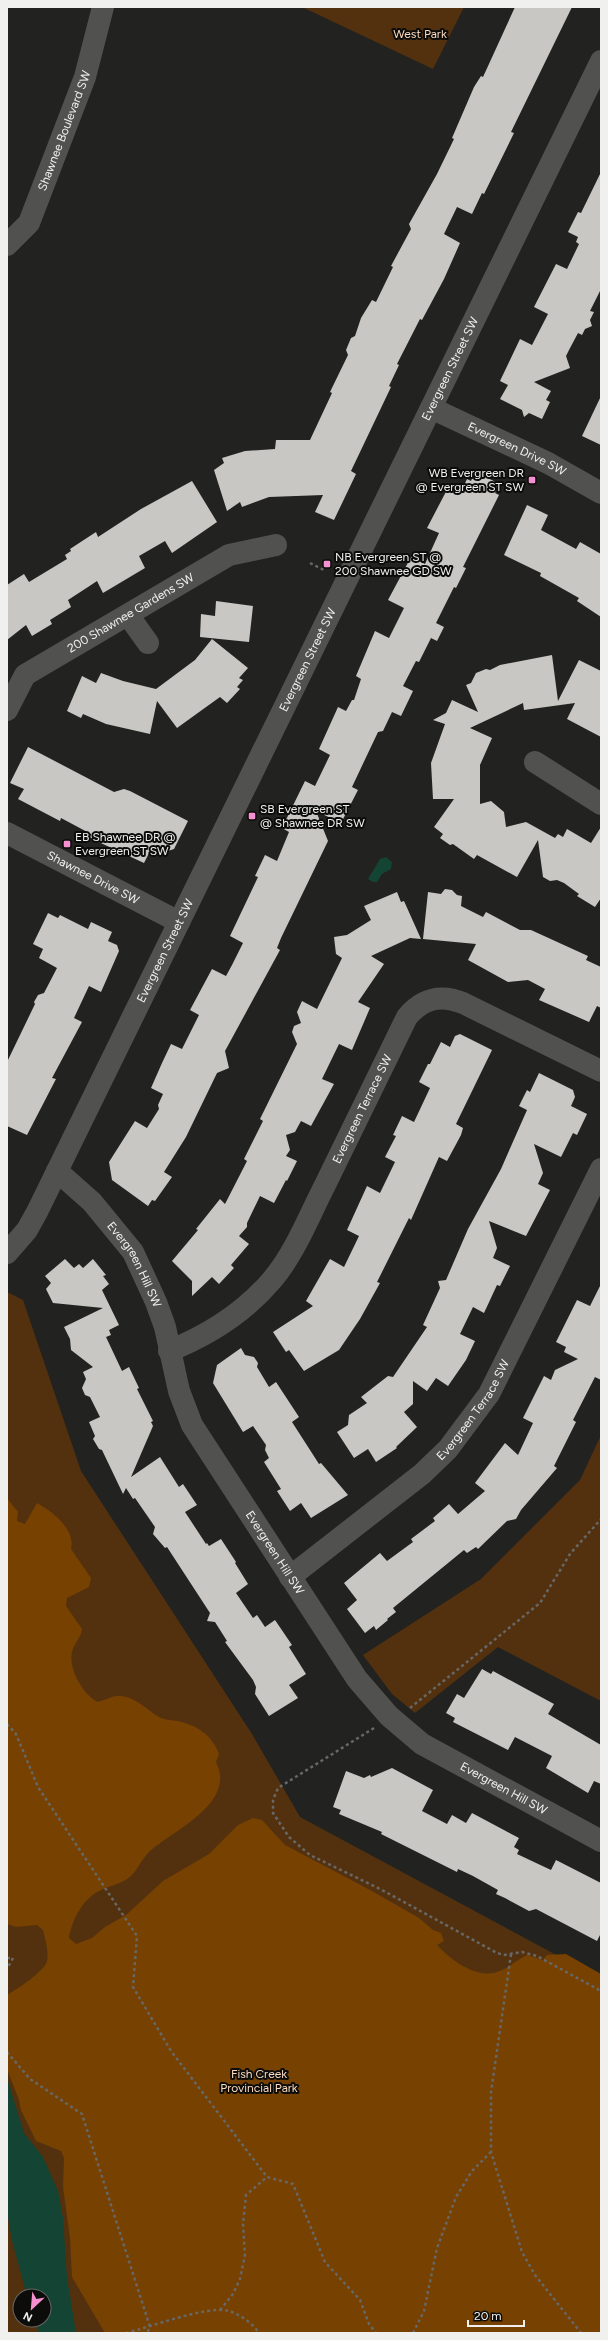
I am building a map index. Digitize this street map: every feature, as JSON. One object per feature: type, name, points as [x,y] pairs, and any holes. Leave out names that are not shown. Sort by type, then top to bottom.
[{"type":"street","name":"Shawnee Boulevard SW","points":[[7,245],[29,223],[85,77],[103,7]]},
{"type":"street","name":"Evergreen Street SW","points":[[7,1253],[27,1230],[57,1171],[601,61]]},
{"type":"street","name":"Evergreen Drive SW","points":[[431,408],[548,463],[601,493]]},
{"type":"street","name":"200 Shawnee Gardens SW","points":[[7,710],[25,675],[229,555],[276,545]]},
{"type":"street","points":[[128,615],[148,643]]},
{"type":"street","points":[[535,762],[601,804]]},
{"type":"street","name":"Shawnee Drive SW","points":[[7,833],[179,922]]},
{"type":"street","name":"Evergreen Terrace SW","points":[[169,1351],[192,1342],[216,1328],[242,1310],[273,1280],[297,1241],[407,1017],[426,1000],[442,998],[463,1003],[601,1071]]},
{"type":"street","name":"Evergreen Terrace SW","points":[[290,1577],[422,1474],[448,1449],[469,1423],[489,1394],[601,1169]]},
{"type":"street","name":"Evergreen Hill SW","points":[[57,1171],[92,1202],[133,1252],[156,1302],[165,1327],[169,1351],[179,1391],[192,1425],[357,1680],[401,1727],[440,1755],[601,1841]]},
{"type":"path","points":[[310,563],[326,571]]},
{"type":"path","points":[[406,1710],[540,1603],[570,1554],[601,1519]]},
{"type":"path","points":[[7,1724],[16,1734],[38,1787],[137,1936],[133,1987],[171,2051],[267,2177],[293,2184],[325,2262],[360,2300],[370,2324],[376,2333]]},
{"type":"path","points":[[378,1726],[282,1785],[272,1800],[273,1813],[280,1825],[300,1848],[322,1861],[382,1890],[484,1947],[496,1953],[511,1954],[522,1952],[537,1956],[601,1991]]},
{"type":"path","points":[[511,1954],[491,2092],[491,2152],[522,2252],[535,2275],[581,2333]]},
{"type":"path","points":[[7,1958],[13,1958],[7,1969]]},
{"type":"path","points":[[7,2052],[30,2080],[82,2114],[150,2327],[147,2333]]},
{"type":"path","points":[[413,2333],[424,2311],[437,2248],[456,2197],[472,2170],[491,2152]]},
{"type":"path","points":[[220,2310],[233,2294],[240,2279],[245,2255],[243,2224],[246,2195],[267,2177]]},
{"type":"path","points":[[126,2333],[197,2313],[220,2310],[230,2311],[252,2323],[259,2333]]},
{"type":"green space","name":"West Park","points":[[302,7],[464,7],[433,69]]},
{"type":"green space","name":"Fish Creek Provincial Park","points":[[7,1292],[23,1300],[81,1471],[252,1734],[300,1817],[601,1979],[601,2333],[7,2333]]},
{"type":"green space","points":[[601,1435],[601,1701],[498,1647],[415,1713],[392,1694],[363,1655],[481,1579],[580,1480]]},
{"type":"green space","name":"Fish Creek Provincial Park","points":[[7,1498],[18,1512],[17,1521],[25,1524],[37,1503],[56,1516],[62,1522],[70,1535],[72,1542],[71,1549],[91,1578],[89,1587],[67,1598],[66,1606],[82,1629],[73,1649],[71,1658],[72,1666],[82,1687],[98,1702],[116,1696],[127,1697],[161,1718],[191,1725],[208,1736],[219,1754],[216,1762],[220,1777],[218,1790],[211,1803],[200,1814],[150,1851],[136,1870],[127,1879],[99,1891],[83,1905],[75,1918],[70,1931],[69,1938],[76,1944],[92,1938],[105,1927],[126,1915],[163,1881],[209,1854],[238,1825],[253,1818],[262,1820],[285,1845],[372,1891],[419,1918],[433,1930],[441,1933],[444,1941],[437,1945],[456,1962],[472,1970],[480,1973],[497,1972],[505,1969],[527,1955],[543,1960],[547,1955],[566,1954],[601,1974],[601,2333],[105,2333],[72,2277],[70,2238],[63,2187],[64,2158],[61,2151],[36,2141],[21,2110],[19,2100],[7,2069],[7,1995],[30,1980],[41,1970],[47,1961],[48,1953],[43,1930],[37,1925],[16,1927],[7,1924]]},
{"type":"shaded area","points":[[386,857],[392,862],[391,869],[382,874],[377,882],[373,882],[368,879],[380,859]]},
{"type":"shaded area","points":[[7,2078],[24,2133],[43,2157],[58,2191],[63,2218],[67,2277],[76,2333],[39,2333],[37,2328],[52,2328],[52,2288],[25,2288],[12,2241],[7,2212]]},
{"type":"building","points":[[515,7],[572,7],[511,132],[514,133],[484,194],[482,193],[472,214],[457,207],[444,234],[460,243],[444,279],[422,320],[420,319],[397,364],[399,365],[389,386],[391,387],[351,471],[356,474],[334,520],[315,512],[323,495],[269,497],[242,507],[240,502],[227,511],[214,470],[224,463],[222,458],[245,451],[275,449],[276,440],[310,440],[332,393],[330,392],[348,355],[346,350],[351,338],[355,336],[361,318],[372,300],[376,302],[393,267],[391,266],[411,229],[409,224],[437,174],[454,139],[452,138],[474,87],[481,76],[483,77]]},
{"type":"building","points":[[601,172],[601,289],[590,311],[594,312],[590,320],[592,326],[585,329],[582,335],[578,333],[569,350],[566,356],[570,368],[534,382],[551,391],[546,400],[550,402],[542,419],[529,413],[524,417],[522,410],[500,399],[508,385],[500,381],[520,339],[532,345],[548,314],[534,307],[556,264],[567,269],[579,244],[576,242],[578,237],[568,232],[578,212],[581,213]]},
{"type":"building","points":[[601,396],[601,445],[582,436]]},
{"type":"building","points":[[475,472],[500,484],[495,493],[499,495],[463,567],[466,568],[456,588],[454,587],[436,623],[444,627],[437,641],[431,638],[419,662],[416,661],[403,686],[413,691],[401,716],[392,712],[383,731],[378,732],[352,787],[358,790],[341,823],[316,811],[328,841],[281,938],[277,948],[280,950],[225,1051],[229,1068],[217,1073],[186,1137],[164,1172],[172,1177],[155,1201],[152,1200],[148,1206],[112,1180],[109,1162],[135,1121],[147,1128],[159,1109],[158,1105],[163,1094],[151,1088],[171,1044],[182,1049],[199,1015],[190,1010],[212,969],[226,976],[232,965],[243,943],[230,936],[258,877],[255,876],[265,855],[277,861],[289,832],[282,828],[305,781],[315,786],[330,755],[319,749],[338,707],[346,711],[352,700],[354,700],[361,679],[356,676],[375,631],[389,638],[404,608],[388,600],[411,557],[425,564],[439,533],[427,528],[450,484],[462,490],[467,479],[471,481]]},
{"type":"building","points":[[192,481],[217,522],[172,553],[165,541],[139,556],[145,568],[103,593],[97,581],[68,600],[71,607],[50,620],[52,624],[32,636],[26,625],[7,640],[7,585],[24,574],[29,582],[67,559],[65,555],[71,551],[70,549],[96,532],[98,537],[141,509]]},
{"type":"building","points":[[527,505],[548,515],[541,530],[576,549],[580,542],[601,554],[601,617],[577,601],[579,598],[540,576],[541,573],[504,555]]},
{"type":"building","points":[[216,601],[253,606],[249,642],[200,637],[201,614],[215,616]]},
{"type":"building","points":[[212,639],[248,668],[239,678],[243,680],[237,687],[240,689],[227,703],[220,697],[177,728],[157,701],[150,734],[106,724],[83,714],[81,718],[67,711],[82,676],[96,683],[101,673],[123,681],[156,689],[195,660]]},
{"type":"building","points":[[552,655],[558,701],[579,660],[601,671],[601,737],[567,719],[575,703],[524,710],[523,703],[470,728],[492,738],[480,765],[480,804],[491,801],[504,812],[506,827],[526,822],[555,838],[558,834],[563,837],[567,829],[591,843],[601,827],[601,898],[595,907],[577,896],[579,894],[564,883],[557,880],[550,881],[543,877],[538,840],[517,877],[477,855],[474,859],[453,844],[450,845],[440,838],[443,834],[434,827],[454,799],[433,799],[431,763],[445,724],[433,720],[446,713],[452,700],[478,712],[466,685],[471,683],[476,673],[486,669],[490,670],[500,665]]},
{"type":"building","points":[[28,747],[114,792],[124,789],[130,791],[188,821],[174,849],[168,851],[159,848],[156,854],[150,851],[144,863],[90,838],[91,834],[61,818],[60,821],[18,799],[24,789],[10,783]]},
{"type":"building","points":[[445,889],[452,890],[457,895],[462,896],[461,906],[483,917],[486,912],[520,930],[531,930],[588,956],[586,960],[601,967],[601,1008],[597,1006],[589,1022],[539,1000],[545,989],[528,980],[508,982],[468,960],[476,944],[423,939],[428,892],[441,894]]},
{"type":"building","points":[[397,892],[401,902],[404,901],[421,939],[410,938],[371,956],[384,964],[358,1002],[370,1008],[352,1050],[339,1044],[322,1079],[334,1084],[311,1126],[301,1121],[295,1132],[286,1135],[290,1150],[286,1156],[297,1161],[287,1181],[286,1180],[274,1203],[260,1196],[247,1223],[247,1227],[239,1236],[249,1244],[231,1265],[234,1268],[219,1284],[212,1277],[192,1296],[192,1281],[172,1261],[198,1230],[196,1229],[220,1199],[225,1204],[247,1161],[244,1159],[263,1121],[260,1119],[297,1044],[292,1032],[294,1026],[301,1023],[297,1012],[302,1001],[317,1009],[342,958],[336,954],[334,937],[347,935],[371,920],[364,906]]},
{"type":"building","points":[[48,913],[58,918],[60,915],[88,929],[91,922],[112,932],[108,941],[117,945],[119,951],[101,992],[89,986],[74,1018],[82,1022],[52,1078],[56,1079],[27,1135],[7,1126],[7,1062],[35,1004],[34,1002],[38,995],[44,993],[57,968],[39,958],[43,949],[33,944]]},
{"type":"building","points":[[460,1034],[492,1050],[456,1124],[463,1128],[461,1135],[447,1161],[439,1157],[411,1220],[409,1218],[377,1282],[380,1283],[360,1319],[339,1350],[304,1371],[289,1350],[286,1352],[273,1332],[313,1306],[306,1301],[330,1259],[344,1267],[359,1236],[347,1230],[367,1186],[380,1193],[395,1162],[385,1157],[396,1136],[393,1135],[402,1116],[414,1122],[430,1088],[419,1082],[428,1064],[430,1064],[441,1042],[450,1047],[455,1036]]},
{"type":"building","points":[[539,1073],[573,1090],[575,1097],[571,1106],[587,1114],[577,1135],[573,1133],[561,1157],[534,1144],[543,1173],[538,1184],[550,1190],[526,1236],[489,1221],[497,1248],[493,1258],[510,1266],[500,1286],[497,1285],[484,1313],[473,1307],[460,1334],[475,1341],[466,1360],[448,1386],[436,1378],[427,1391],[413,1381],[413,1404],[404,1412],[417,1427],[396,1447],[397,1448],[376,1462],[368,1449],[354,1458],[337,1432],[348,1425],[349,1415],[367,1403],[361,1397],[388,1376],[393,1377],[427,1327],[423,1325],[440,1288],[438,1281],[446,1280],[468,1229],[501,1169],[527,1110],[519,1106],[527,1090],[530,1092]]},
{"type":"building","points":[[65,1259],[74,1268],[79,1264],[83,1268],[93,1259],[106,1275],[103,1276],[109,1284],[102,1290],[119,1325],[109,1330],[111,1335],[106,1337],[122,1371],[129,1367],[139,1388],[137,1389],[153,1421],[151,1422],[153,1426],[131,1477],[160,1457],[179,1487],[183,1484],[197,1505],[185,1512],[206,1544],[207,1543],[209,1546],[221,1539],[236,1562],[235,1563],[248,1584],[236,1593],[253,1618],[257,1615],[265,1627],[275,1620],[292,1645],[289,1647],[306,1674],[289,1685],[298,1698],[269,1716],[255,1694],[256,1687],[253,1680],[225,1642],[227,1641],[215,1622],[207,1621],[210,1613],[167,1547],[165,1548],[153,1534],[155,1527],[135,1498],[133,1499],[126,1488],[123,1494],[102,1450],[99,1449],[93,1439],[95,1436],[89,1422],[100,1417],[90,1397],[85,1395],[82,1388],[86,1379],[83,1372],[93,1367],[71,1350],[70,1339],[64,1327],[103,1308],[53,1303],[46,1289],[51,1283],[45,1276]]},
{"type":"building","points":[[601,1284],[601,1380],[595,1377],[573,1420],[576,1422],[554,1466],[557,1468],[521,1510],[516,1519],[507,1521],[478,1549],[476,1547],[467,1553],[464,1550],[393,1608],[396,1612],[387,1619],[388,1620],[376,1630],[374,1626],[365,1633],[347,1609],[357,1600],[344,1583],[380,1553],[387,1561],[413,1542],[411,1539],[435,1521],[433,1518],[449,1504],[458,1514],[485,1491],[475,1483],[505,1443],[518,1455],[533,1423],[523,1418],[544,1376],[551,1380],[555,1370],[578,1359],[564,1352],[566,1347],[556,1342],[577,1300],[590,1306]]},
{"type":"building","points":[[241,1348],[245,1355],[254,1357],[258,1363],[257,1367],[269,1387],[276,1382],[299,1417],[292,1422],[319,1464],[321,1463],[348,1495],[311,1518],[301,1503],[290,1511],[277,1491],[281,1489],[264,1462],[269,1458],[265,1450],[266,1445],[253,1426],[243,1432],[213,1383],[217,1365]]},
{"type":"building","points":[[482,1669],[491,1674],[493,1671],[554,1704],[548,1714],[601,1745],[601,1784],[594,1781],[588,1793],[546,1768],[552,1756],[515,1737],[508,1750],[453,1722],[455,1718],[446,1713],[457,1694],[464,1698]]},
{"type":"building","points":[[392,1768],[433,1790],[422,1811],[447,1824],[452,1815],[466,1823],[472,1813],[519,1838],[514,1847],[519,1850],[517,1854],[551,1870],[556,1860],[601,1883],[601,1933],[597,1941],[536,1909],[529,1911],[496,1894],[498,1890],[473,1876],[458,1869],[457,1872],[381,1834],[382,1832],[339,1814],[341,1810],[333,1807],[346,1771],[364,1778],[370,1775],[371,1777]]},
{"type":"place","name":"WB Evergreen DR @ Evergreen ST SW","points":[[532,480]]},
{"type":"place","name":"NB Evergreen ST @ 200 Shawnee GD SW","points":[[327,564]]},
{"type":"place","name":"SB Evergreen ST @ Shawnee DR SW","points":[[252,816]]},
{"type":"place","name":"EB Shawnee DR @ Evergreen ST SW","points":[[67,844]]}]
